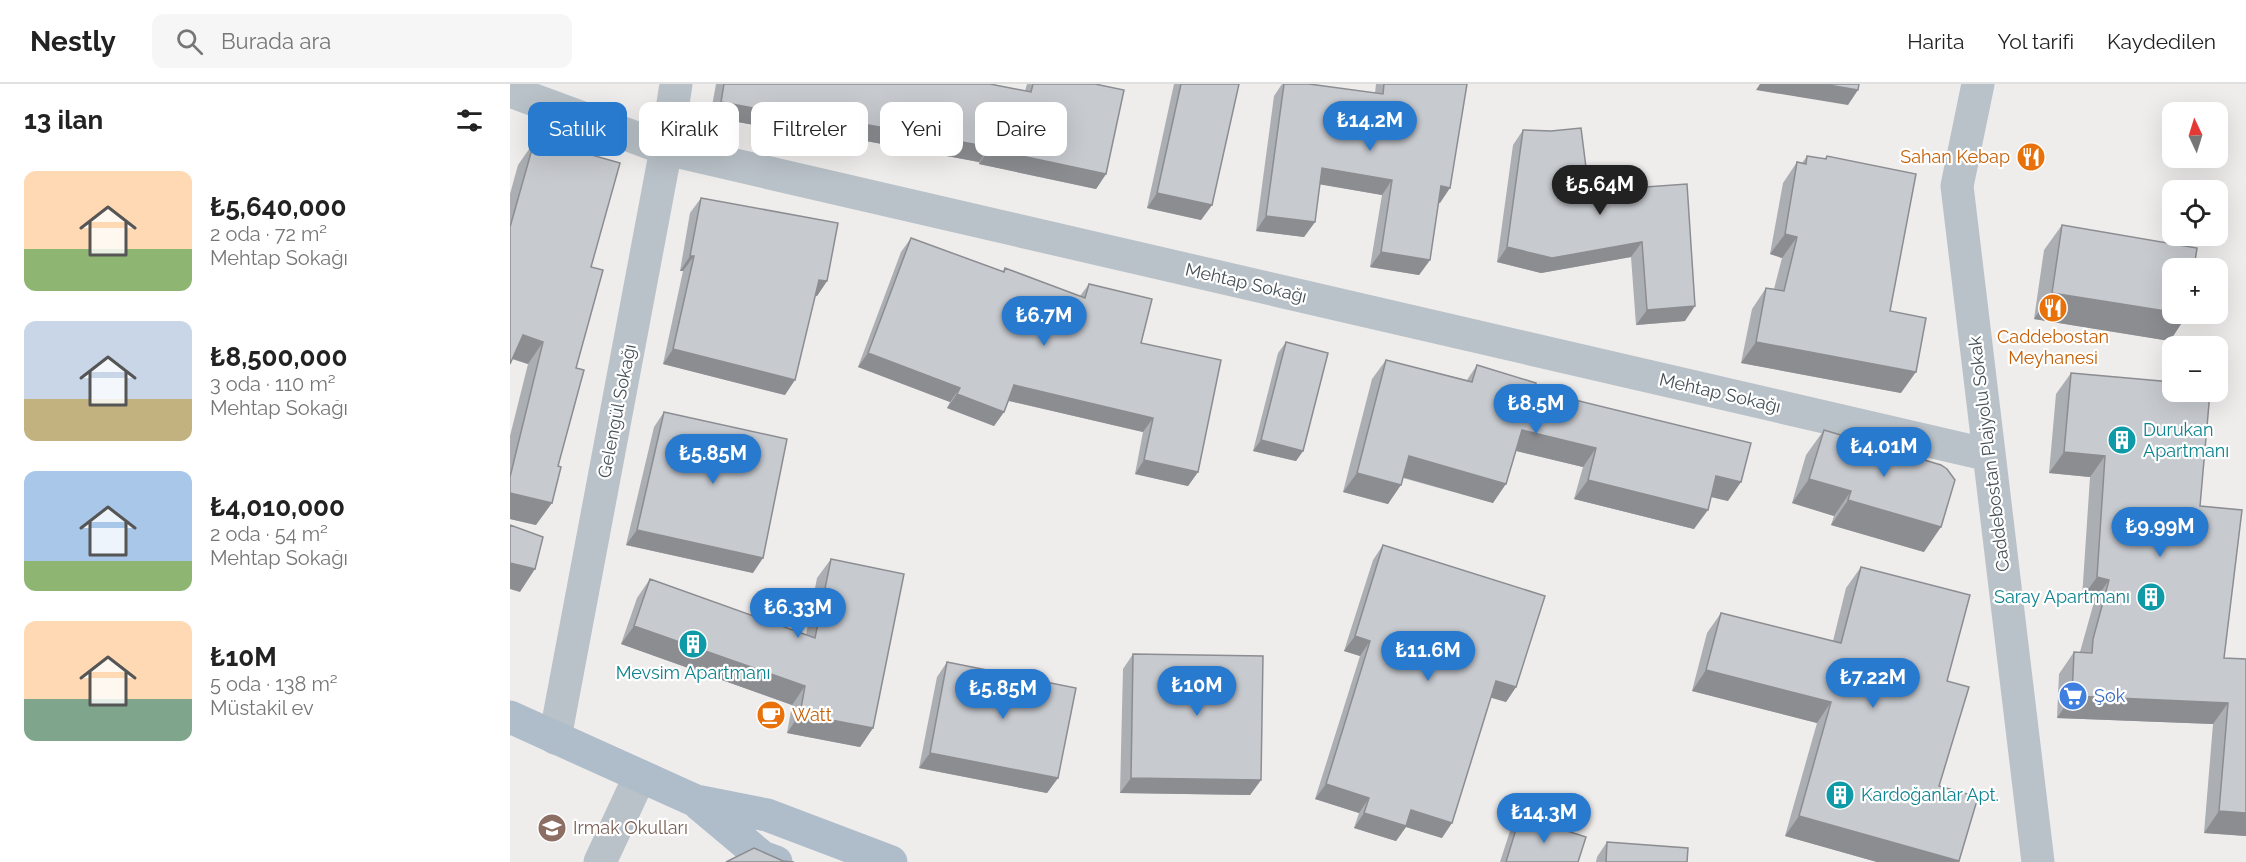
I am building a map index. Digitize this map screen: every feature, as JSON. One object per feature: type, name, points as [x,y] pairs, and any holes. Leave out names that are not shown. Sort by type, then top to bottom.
[{"type":"main road","points":[[510,717],[696,801],[767,815],[891,862]]},
{"type":"main road","points":[[696,801],[762,857],[776,862]]},
{"type":"street","name":"Gelengül Sokağı","points":[[673,102],[676,84]]},
{"type":"street","name":"Caddebostan Plajyolu Sokak","points":[[1978,84],[1957,186],[2038,862]]},
{"type":"street","name":"Mehtap Sokağı","points":[[510,91],[639,139]]},
{"type":"street","name":"Gelengül Sokağı","points":[[555,738],[665,156]]},
{"type":"street","name":"Mehtap Sokağı","points":[[696,156],[1989,455]]},
{"type":"street","points":[[600,862],[640,776]]},
{"type":"building","points":[[724,84],[990,84],[1031,92],[1033,84],[1095,84],[1124,90],[1106,174],[1022,156],[1067,156],[1067,102],[975,102],[975,144],[963,142],[963,102],[880,102],[880,127],[868,125],[868,102],[751,102],[751,108],[739,105],[739,102],[721,102]]},
{"type":"building","points":[[1181,84],[1239,84],[1212,205],[1157,193]]},
{"type":"building","points":[[1284,84],[1309,84],[1383,94],[1384,84],[1467,84],[1450,188],[1441,186],[1430,260],[1381,252],[1392,180],[1322,168],[1315,222],[1266,216]]},
{"type":"building","points":[[1823,84],[1859,84],[1858,90]]},
{"type":"building","points":[[1581,128],[1589,191],[1687,184],[1695,306],[1647,310],[1642,242],[1552,258],[1507,247],[1523,130],[1551,131]]},
{"type":"building","points":[[530,156],[595,156],[620,163],[591,267],[603,270],[576,368],[584,370],[558,466],[561,467],[552,503],[510,493],[510,477],[543,342],[523,335],[510,364],[510,227]]},
{"type":"building","points":[[1807,156],[1826,159],[1827,156],[1916,174],[1890,311],[1926,318],[1916,372],[1756,342],[1766,288],[1784,291],[1797,237],[1785,234],[1797,162],[1806,164]]},
{"type":"building","points":[[701,198],[838,223],[827,281],[819,280],[795,380],[673,349],[694,256],[690,256]]},
{"type":"building","points":[[2062,225],[2162,242],[2162,246],[2197,248],[2196,258],[2162,258],[2162,310],[2052,293]]},
{"type":"building","points":[[911,238],[1004,272],[1005,268],[1085,298],[1089,284],[1152,299],[1141,343],[1221,360],[1198,472],[1144,460],[1153,418],[1014,385],[1004,412],[957,394],[960,388],[868,353]]},
{"type":"building","points":[[1286,342],[1328,353],[1303,451],[1261,440]]},
{"type":"building","points":[[1386,360],[1472,382],[1477,365],[1536,383],[1534,390],[1751,443],[1741,482],[1716,476],[1708,510],[1588,480],[1596,448],[1522,430],[1506,484],[1409,456],[1401,485],[1357,473]]},
{"type":"building","points":[[2071,373],[2162,381],[2162,402],[2209,402],[2200,506],[2242,510],[2224,658],[2246,659],[2246,813],[2219,811],[2228,703],[2072,696],[2074,652],[2092,653],[2093,639],[2109,580],[2097,577],[2105,456],[2064,452]]},
{"type":"building","points":[[664,412],[787,439],[763,558],[637,530]]},
{"type":"building","points":[[1824,430],[1941,465],[1947,469],[1955,480],[1941,527],[1848,500],[1851,491],[1809,479]]},
{"type":"building","points":[[510,525],[543,537],[535,569],[510,563]]},
{"type":"building","points":[[1383,545],[1545,596],[1516,687],[1496,681],[1452,823],[1411,810],[1406,826],[1364,813],[1369,798],[1326,784],[1370,641],[1355,636]]},
{"type":"building","points":[[831,559],[904,574],[873,728],[800,714],[805,686],[634,626],[650,579],[815,638]]},
{"type":"building","points":[[1861,567],[1970,595],[1947,681],[1969,687],[1939,786],[1978,797],[1959,861],[1799,816],[1831,702],[1706,670],[1721,613],[1841,643]]},
{"type":"building","points":[[1133,654],[1263,656],[1261,780],[1131,778]]},
{"type":"building","points":[[947,662],[1076,688],[1058,778],[930,753]]},
{"type":"building","points":[[1520,816],[1586,837],[1578,862],[1506,862]]},
{"type":"building","points":[[1607,842],[1688,848],[1687,862],[1606,862]]},
{"type":"building","points":[[754,848],[783,861],[794,862],[726,862]]},
{"type":"place","name":"Sahan Kebap","points":[[2031,157]]},
{"type":"place","name":"Caddebostan Meyhanesi","points":[[2053,308]]},
{"type":"place","name":"Durukan Apartmanı","points":[[2122,440]]},
{"type":"place","name":"Saray Apartmanı","points":[[2151,597]]},
{"type":"place","name":"Mevsim Apartmanı","points":[[693,644]]},
{"type":"place","name":"Şok","points":[[2073,696]]},
{"type":"place","name":"Watt","points":[[771,715]]},
{"type":"place","name":"Kardoğanlar Apt.","points":[[1840,795]]},
{"type":"place","name":"Irmak Okulları","points":[[552,828]]}]
